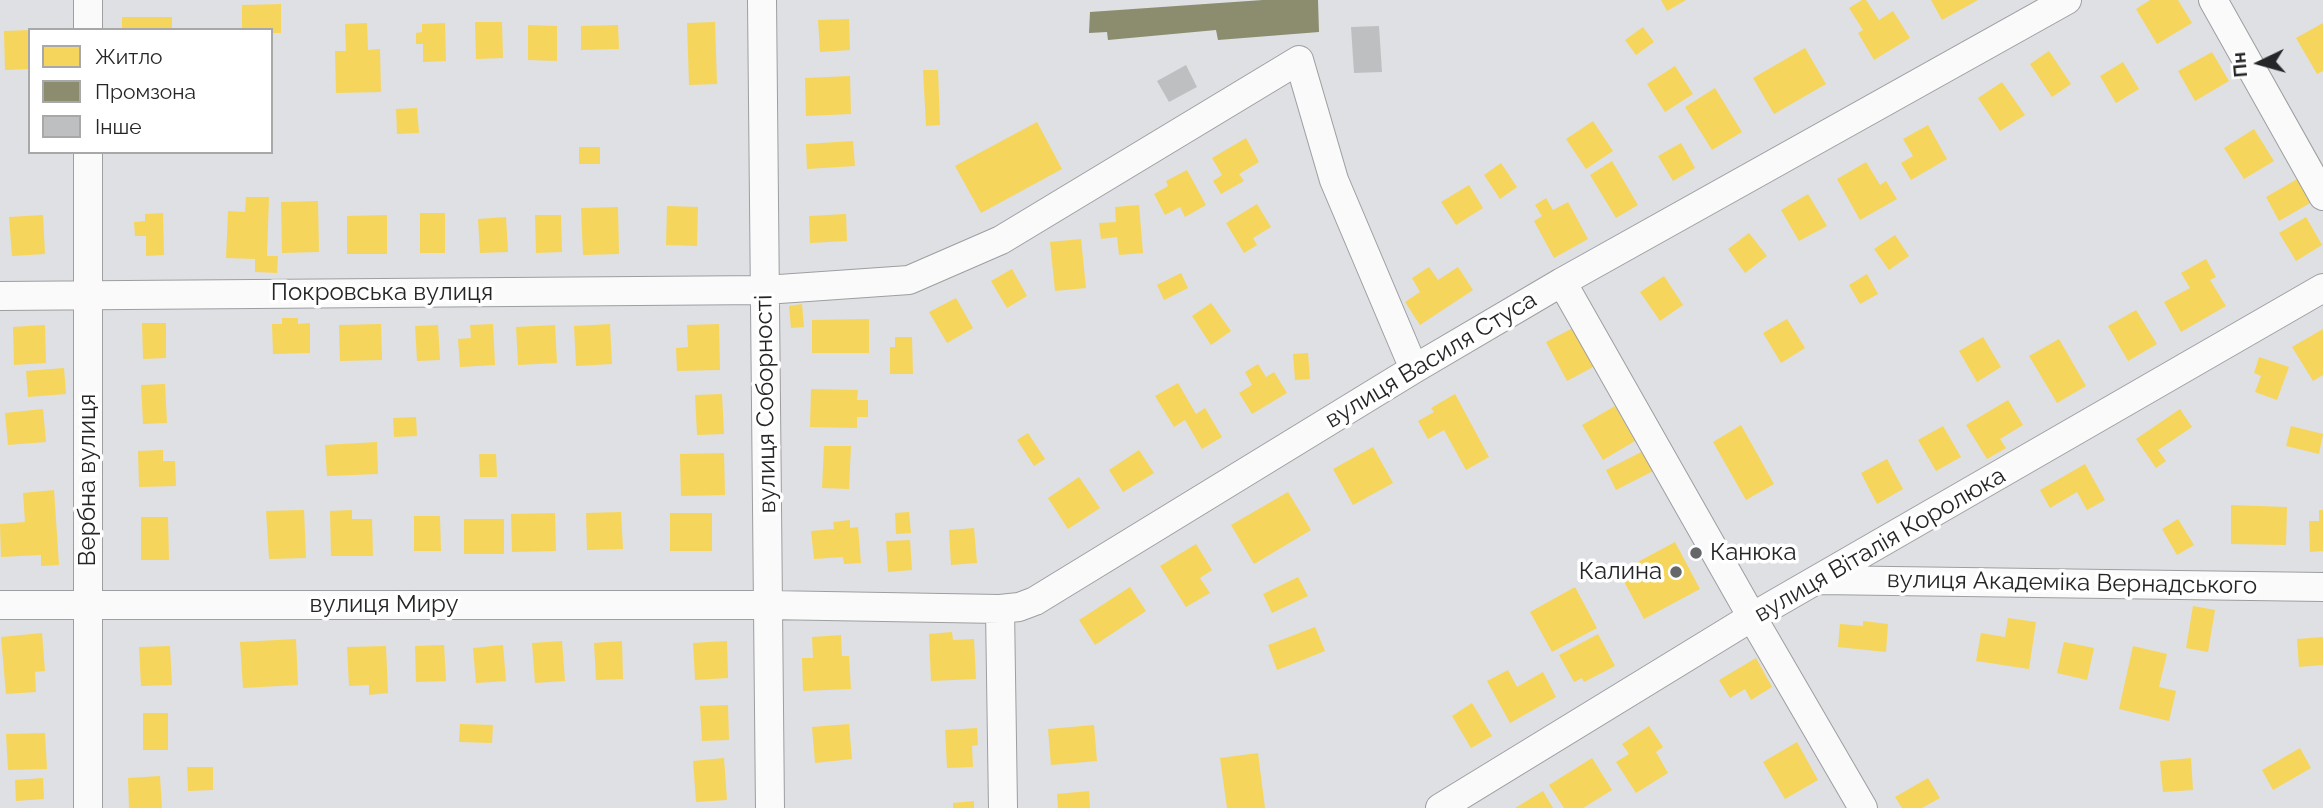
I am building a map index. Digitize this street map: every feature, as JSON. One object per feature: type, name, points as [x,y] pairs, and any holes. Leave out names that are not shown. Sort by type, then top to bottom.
[{"type":"street","points":[[88,0],[88,28]]},
{"type":"street","name":"вулиця Соборності","points":[[762,0],[770,808]]},
{"type":"street","name":"вулиця Василя Стуса","points":[[768,606],[1000,609],[1019,607],[1035,601],[1414,369],[1562,282],[2067,0]]},
{"type":"street","points":[[2213,0],[2323,196]]},
{"type":"street","name":"Покровська вулиця","points":[[0,296],[765,290],[909,280],[990,245],[1299,60],[1334,180],[1414,369]]},
{"type":"street","name":"Вербна вулиця","points":[[88,154],[88,808]]},
{"type":"street","points":[[1562,282],[1863,808]]},
{"type":"street","name":"вулиця Віталія Королюка","points":[[1440,808],[1752,617],[2323,288]]},
{"type":"street","name":"вулиця Академіка Вернадського","points":[[1820,580],[2323,587]]},
{"type":"street","name":"вулиця Миру","points":[[0,605],[768,606]]},
{"type":"street","points":[[1000,609],[1003,808]]},
{"type":"building: Житло","points":[[1661,0],[1686,0],[1667,11]]},
{"type":"building: Житло","points":[[1866,0],[1879,20],[1893,11],[1910,38],[1874,60],[1858,33],[1863,30],[1849,8]]},
{"type":"building: Житло","points":[[1931,0],[1978,0],[1942,20]]},
{"type":"building: Житло","points":[[2150,0],[2178,0],[2192,23],[2157,44],[2136,9]]},
{"type":"building: Житло","points":[[281,4],[281,33],[273,33],[273,28],[242,28],[242,5]]},
{"type":"building: Житло","points":[[122,17],[172,17],[172,28],[122,28]]},
{"type":"building: Житло","points":[[849,19],[850,50],[820,52],[818,20]]},
{"type":"building: Житло","points":[[475,22],[502,22],[503,58],[476,59]]},
{"type":"building: Житло","points":[[715,22],[717,84],[689,85],[687,23]]},
{"type":"building: Житло","points":[[367,23],[368,50],[380,49],[381,92],[336,93],[335,51],[346,51],[345,24]]},
{"type":"building: Житло","points":[[445,23],[446,61],[423,62],[423,44],[416,44],[416,33],[422,32],[422,24]]},
{"type":"building: Житло","points":[[2323,23],[2323,71],[2317,74],[2296,38]]},
{"type":"building: Житло","points":[[528,25],[557,26],[557,61],[528,60]]},
{"type":"building: Житло","points":[[618,25],[619,49],[581,50],[581,26]]},
{"type":"building: Житло","points":[[1643,27],[1654,42],[1636,55],[1625,40]]},
{"type":"building: Житло","points":[[28,30],[28,69],[5,70],[4,31]]},
{"type":"building: Житло","points":[[1805,48],[1826,84],[1774,114],[1753,78]]},
{"type":"building: Житло","points":[[2049,51],[2071,84],[2052,97],[2030,64]]},
{"type":"building: Житло","points":[[2212,52],[2229,81],[2195,101],[2178,71]]},
{"type":"building: Житло","points":[[2123,62],[2139,89],[2116,103],[2100,76]]},
{"type":"building: Житло","points":[[1675,66],[1693,94],[1665,112],[1647,84]]},
{"type":"building: Житло","points":[[923,70],[938,70],[940,125],[926,126]]},
{"type":"building: Житло","points":[[850,76],[851,114],[806,116],[805,78]]},
{"type":"building: Житло","points":[[2002,82],[2025,115],[2000,131],[1978,98]]},
{"type":"building: Житло","points":[[1715,88],[1742,132],[1712,150],[1685,107]]},
{"type":"building: Житло","points":[[417,108],[419,133],[397,134],[396,109]]},
{"type":"building: Житло","points":[[1593,121],[1613,151],[1586,169],[1566,139]]},
{"type":"building: Житло","points":[[1037,122],[1062,169],[981,213],[955,166]]},
{"type":"building: Житло","points":[[1928,125],[1947,159],[1911,180],[1901,163],[1913,156],[1903,139]]},
{"type":"building: Житло","points":[[2254,129],[2274,161],[2244,179],[2224,148]]},
{"type":"building: Житло","points":[[1246,138],[1259,162],[1239,174],[1244,181],[1221,194],[1213,181],[1222,175],[1212,158]]},
{"type":"building: Житло","points":[[853,141],[855,166],[807,169],[806,144]]},
{"type":"building: Житло","points":[[1681,143],[1695,168],[1673,181],[1658,156]]},
{"type":"building: Житло","points":[[579,147],[600,147],[600,164],[579,164]]},
{"type":"building: Житло","points":[[1612,161],[1638,205],[1616,218],[1590,175]]},
{"type":"building: Житло","points":[[1866,162],[1880,185],[1886,181],[1897,199],[1860,220],[1837,179]]},
{"type":"building: Житло","points":[[1501,163],[1517,187],[1500,199],[1484,175]]},
{"type":"building: Житло","points":[[1187,170],[1206,205],[1185,217],[1180,207],[1165,215],[1154,194],[1168,186],[1166,181]]},
{"type":"building: Житло","points":[[2299,178],[2312,202],[2279,221],[2266,197]]},
{"type":"building: Житло","points":[[1469,185],[1483,208],[1456,225],[1441,202]]},
{"type":"building: Житло","points":[[1808,194],[1827,226],[1799,241],[1781,210]]},
{"type":"building: Житло","points":[[246,197],[269,197],[267,256],[278,256],[277,273],[255,272],[255,259],[226,258],[228,211],[245,212]]},
{"type":"building: Житло","points":[[1546,198],[1553,210],[1568,202],[1588,239],[1554,258],[1534,221],[1542,216],[1535,205]]},
{"type":"building: Житло","points":[[318,201],[319,252],[282,253],[281,202]]},
{"type":"building: Житло","points":[[1257,204],[1271,227],[1253,238],[1257,245],[1244,253],[1226,223]]},
{"type":"building: Житло","points":[[1139,205],[1143,253],[1119,255],[1117,237],[1101,239],[1099,223],[1116,222],[1115,207]]},
{"type":"building: Житло","points":[[667,206],[698,207],[697,246],[666,245]]},
{"type":"building: Житло","points":[[618,207],[619,254],[583,255],[581,208]]},
{"type":"building: Житло","points":[[163,213],[164,255],[146,256],[146,236],[135,236],[134,222],[145,221],[145,214]]},
{"type":"building: Житло","points":[[420,213],[445,213],[445,253],[420,253]]},
{"type":"building: Житло","points":[[846,214],[847,241],[810,243],[809,216]]},
{"type":"building: Житло","points":[[43,215],[45,254],[12,256],[9,217]]},
{"type":"building: Житло","points":[[387,215],[387,254],[347,254],[347,216]]},
{"type":"building: Житло","points":[[535,215],[561,215],[562,252],[536,253]]},
{"type":"building: Житло","points":[[506,217],[508,252],[480,253],[478,219]]},
{"type":"building: Житло","points":[[2306,217],[2322,245],[2296,261],[2279,233]]},
{"type":"building: Житло","points":[[1749,233],[1767,256],[1745,273],[1728,249]]},
{"type":"building: Житло","points":[[1895,235],[1909,256],[1889,270],[1874,249]]},
{"type":"building: Житло","points":[[1081,239],[1086,288],[1055,291],[1050,242]]},
{"type":"building: Житло","points":[[2206,259],[2216,277],[2210,280],[2226,306],[2181,332],[2164,302],[2190,288],[2181,273]]},
{"type":"building: Житло","points":[[1429,267],[1438,280],[1458,267],[1473,290],[1420,325],[1405,302],[1420,292],[1412,278]]},
{"type":"building: Житло","points":[[1012,269],[1027,296],[1007,308],[991,281]]},
{"type":"building: Житло","points":[[1181,273],[1188,288],[1164,300],[1157,285]]},
{"type":"building: Житло","points":[[1867,274],[1878,294],[1860,304],[1849,285]]},
{"type":"building: Житло","points":[[1664,276],[1683,305],[1660,321],[1640,292]]},
{"type":"building: Житло","points":[[956,298],[973,328],[947,343],[929,312]]},
{"type":"building: Житло","points":[[1211,303],[1231,331],[1211,345],[1192,316]]},
{"type":"building: Житло","points":[[802,304],[804,327],[791,328],[789,306]]},
{"type":"building: Житло","points":[[2136,310],[2157,344],[2128,361],[2108,326]]},
{"type":"building: Житло","points":[[282,318],[298,318],[298,324],[310,323],[310,353],[273,354],[272,324],[282,324]]},
{"type":"building: Житло","points":[[869,319],[869,353],[812,353],[812,320]]},
{"type":"building: Житло","points":[[1787,319],[1805,348],[1781,363],[1763,333]]},
{"type":"building: Житло","points":[[142,323],[166,323],[166,358],[143,359]]},
{"type":"building: Житло","points":[[381,324],[382,360],[340,361],[339,325]]},
{"type":"building: Житло","points":[[493,324],[495,365],[460,367],[458,339],[471,338],[470,325]]},
{"type":"building: Житло","points":[[610,324],[612,364],[576,366],[574,326]]},
{"type":"building: Житло","points":[[719,324],[720,370],[677,371],[676,348],[688,347],[687,325]]},
{"type":"building: Житло","points":[[45,325],[46,363],[14,365],[13,327]]},
{"type":"building: Житло","points":[[438,325],[440,360],[417,361],[415,326]]},
{"type":"building: Житло","points":[[555,325],[557,363],[518,365],[516,327]]},
{"type":"building: Житло","points":[[1573,328],[1593,367],[1567,381],[1546,342]]},
{"type":"building: Житло","points":[[2323,329],[2323,375],[2313,381],[2292,347]]},
{"type":"building: Житло","points":[[895,337],[912,337],[913,374],[890,374],[890,347],[895,347]]},
{"type":"building: Житло","points":[[1983,337],[2001,367],[1977,382],[1959,351]]},
{"type":"building: Житло","points":[[2059,339],[2086,386],[2057,403],[2029,356]]},
{"type":"building: Житло","points":[[1308,353],[1310,379],[1295,380],[1293,354]]},
{"type":"building: Житло","points":[[2259,357],[2289,367],[2277,400],[2255,392],[2261,376],[2254,373]]},
{"type":"building: Житло","points":[[1258,364],[1266,377],[1274,372],[1287,393],[1252,414],[1239,393],[1252,385],[1245,372]]},
{"type":"building: Житло","points":[[64,368],[66,394],[28,397],[26,371]]},
{"type":"building: Житло","points":[[1178,383],[1196,414],[1205,408],[1222,437],[1202,449],[1185,420],[1174,427],[1155,396]]},
{"type":"building: Житло","points":[[165,384],[167,423],[143,424],[141,385]]},
{"type":"building: Житло","points":[[811,389],[858,390],[857,400],[868,400],[868,417],[857,417],[857,428],[810,427]]},
{"type":"building: Житло","points":[[722,394],[724,434],[697,435],[695,395]]},
{"type":"building: Житло","points":[[1455,394],[1489,457],[1466,470],[1444,430],[1428,439],[1418,421],[1434,412],[1431,408]]},
{"type":"building: Житло","points":[[2008,400],[2023,425],[2000,439],[2006,448],[1987,459],[1966,425]]},
{"type":"building: Житло","points":[[1615,406],[1635,441],[1603,460],[1582,425]]},
{"type":"building: Житло","points":[[43,409],[46,442],[8,445],[5,413]]},
{"type":"building: Житло","points":[[2180,409],[2192,427],[2158,450],[2166,461],[2156,468],[2136,439]]},
{"type":"building: Житло","points":[[416,417],[417,436],[394,437],[393,418]]},
{"type":"building: Житло","points":[[1741,425],[1774,484],[1746,500],[1713,442]]},
{"type":"building: Житло","points":[[1943,426],[1961,457],[1936,471],[1918,440]]},
{"type":"building: Житло","points":[[2291,426],[2323,434],[2319,454],[2286,446]]},
{"type":"building: Житло","points":[[1028,433],[1045,459],[1034,466],[1017,440]]},
{"type":"building: Житло","points":[[377,442],[378,474],[327,476],[325,445]]},
{"type":"building: Житло","points":[[824,446],[851,446],[849,489],[822,488]]},
{"type":"building: Житло","points":[[1373,447],[1393,483],[1353,505],[1333,469]]},
{"type":"building: Житло","points":[[1651,447],[1661,467],[1616,490],[1606,470]]},
{"type":"building: Житло","points":[[163,450],[163,461],[175,461],[176,486],[139,487],[138,451]]},
{"type":"building: Житло","points":[[1139,450],[1154,473],[1123,492],[1109,470]]},
{"type":"building: Житло","points":[[724,453],[725,495],[681,496],[680,454]]},
{"type":"building: Житло","points":[[479,454],[496,454],[497,477],[480,477]]},
{"type":"building: Житло","points":[[1887,459],[1903,489],[1877,504],[1861,473]]},
{"type":"building: Житло","points":[[2085,464],[2105,500],[2087,510],[2077,492],[2050,508],[2040,490]]},
{"type":"building: Житло","points":[[1079,477],[1100,508],[1068,529],[1048,498]]},
{"type":"building: Житло","points":[[54,490],[59,565],[41,566],[41,555],[1,557],[0,524],[25,522],[23,493]]},
{"type":"building: Житло","points":[[1288,492],[1311,530],[1254,564],[1231,525]]},
{"type":"building: Житло","points":[[2231,505],[2287,507],[2286,545],[2231,544]]},
{"type":"building: Житло","points":[[304,510],[306,558],[269,559],[266,511]]},
{"type":"building: Житло","points":[[352,510],[352,519],[372,519],[373,556],[331,556],[330,511]]},
{"type":"building: Житло","points":[[2319,510],[2323,510],[2323,551],[2310,552],[2309,521],[2319,521]]},
{"type":"building: Житло","points":[[621,512],[623,549],[587,550],[586,513]]},
{"type":"building: Житло","points":[[909,512],[911,533],[896,534],[895,513]]},
{"type":"building: Житло","points":[[555,513],[556,551],[512,552],[511,514]]},
{"type":"building: Житло","points":[[670,513],[712,513],[712,551],[670,551]]},
{"type":"building: Житло","points":[[414,516],[440,516],[441,551],[414,551]]},
{"type":"building: Житло","points":[[141,517],[168,517],[169,560],[141,560]]},
{"type":"building: Житло","points":[[464,519],[504,519],[504,554],[464,554]]},
{"type":"building: Житло","points":[[2178,519],[2194,545],[2177,555],[2162,529]]},
{"type":"building: Житло","points":[[850,520],[850,528],[858,527],[861,563],[844,564],[843,557],[814,559],[811,531],[834,529],[833,522]]},
{"type":"building: Житло","points":[[974,528],[977,563],[951,565],[949,530]]},
{"type":"building: Житло","points":[[910,540],[912,570],[888,572],[886,541]]},
{"type":"building: Житло","points":[[1675,542],[1700,589],[1644,619],[1619,572]]},
{"type":"building: Житло","points":[[1196,544],[1212,570],[1200,578],[1210,593],[1186,607],[1160,566]]},
{"type":"building: Житло","points":[[1298,577],[1308,596],[1272,613],[1263,594]]},
{"type":"building: Житло","points":[[1130,587],[1146,611],[1095,645],[1079,620]]},
{"type":"building: Житло","points":[[1575,587],[1597,628],[1552,652],[1530,612]]},
{"type":"building: Житло","points":[[2193,606],[2215,610],[2208,652],[2186,648]]},
{"type":"building: Житло","points":[[2008,618],[2036,622],[2029,669],[1976,661],[1981,633],[2005,637]]},
{"type":"building: Житло","points":[[1863,621],[1888,624],[1886,652],[1838,647],[1840,624],[1863,626]]},
{"type":"building: Житло","points":[[1315,627],[1325,651],[1277,670],[1268,645]]},
{"type":"building: Житло","points":[[952,632],[953,640],[974,639],[976,679],[931,681],[929,634]]},
{"type":"building: Житло","points":[[42,633],[45,671],[35,672],[36,692],[6,694],[1,637]]},
{"type":"building: Житло","points":[[1598,634],[1615,666],[1584,682],[1582,678],[1574,682],[1559,655]]},
{"type":"building: Житло","points":[[841,635],[842,656],[849,656],[851,689],[803,691],[802,658],[813,658],[812,637]]},
{"type":"building: Житло","points":[[2323,637],[2323,665],[2299,667],[2297,639]]},
{"type":"building: Житло","points":[[296,639],[298,685],[243,688],[240,642]]},
{"type":"building: Житло","points":[[562,641],[565,681],[535,683],[532,643]]},
{"type":"building: Житло","points":[[622,641],[623,679],[596,680],[594,643]]},
{"type":"building: Житло","points":[[727,641],[728,678],[695,680],[693,643]]},
{"type":"building: Житло","points":[[2064,642],[2094,648],[2087,680],[2057,673]]},
{"type":"building: Житло","points":[[444,645],[446,681],[416,682],[415,646]]},
{"type":"building: Житло","points":[[503,645],[506,681],[476,683],[473,648]]},
{"type":"building: Житло","points":[[170,646],[172,685],[141,686],[139,647]]},
{"type":"building: Житло","points":[[386,646],[388,693],[369,695],[369,685],[349,686],[347,647]]},
{"type":"building: Житло","points":[[2133,646],[2167,654],[2159,687],[2176,691],[2169,721],[2119,709]]},
{"type":"building: Житло","points":[[1756,658],[1772,687],[1751,700],[1745,689],[1730,698],[1719,680]]},
{"type":"building: Житло","points":[[1508,670],[1517,687],[1543,672],[1556,697],[1510,723],[1487,681]]},
{"type":"building: Житло","points":[[1472,703],[1492,736],[1471,748],[1452,716]]},
{"type":"building: Житло","points":[[728,705],[729,740],[702,741],[700,706]]},
{"type":"building: Житло","points":[[143,713],[168,713],[168,750],[143,750]]},
{"type":"building: Житло","points":[[460,724],[493,725],[492,743],[459,742]]},
{"type":"building: Житло","points":[[849,724],[852,759],[815,763],[812,727]]},
{"type":"building: Житло","points":[[1094,725],[1097,761],[1051,765],[1048,729]]},
{"type":"building: Житло","points":[[1649,726],[1663,747],[1656,752],[1668,773],[1636,793],[1616,762],[1629,754],[1622,744]]},
{"type":"building: Житло","points":[[977,728],[978,745],[972,746],[973,767],[947,768],[945,730]]},
{"type":"building: Житло","points":[[45,733],[47,769],[8,770],[6,734]]},
{"type":"building: Житло","points":[[1797,742],[1818,780],[1785,799],[1763,762]]},
{"type":"building: Житло","points":[[2300,748],[2311,768],[2273,790],[2262,770]]},
{"type":"building: Житло","points":[[1258,753],[1265,808],[1227,808],[1220,758]]},
{"type":"building: Житло","points":[[724,758],[727,800],[696,802],[693,761]]},
{"type":"building: Житло","points":[[1592,758],[1612,790],[1583,808],[1564,808],[1549,785]]},
{"type":"building: Житло","points":[[2191,758],[2193,790],[2163,792],[2160,761]]},
{"type":"building: Житло","points":[[187,767],[213,767],[213,790],[188,791]]},
{"type":"building: Житло","points":[[160,776],[162,808],[129,808],[128,778]]},
{"type":"building: Житло","points":[[43,778],[44,799],[16,801],[15,780]]},
{"type":"building: Житло","points":[[1928,778],[1940,798],[1922,808],[1902,808],[1895,797]]},
{"type":"building: Житло","points":[[1089,791],[1090,808],[1058,808],[1057,794]]},
{"type":"building: Житло","points":[[1543,791],[1553,808],[1515,808]]},
{"type":"building: Житло","points":[[974,801],[974,808],[953,808],[953,803]]},
{"type":"building: Промзона","points":[[1263,0],[1318,0],[1319,32],[1218,40],[1216,30],[1108,40],[1107,32],[1089,33],[1090,12]]},
{"type":"building: Інше","points":[[1379,26],[1382,72],[1354,73],[1351,27]]},
{"type":"building: Інше","points":[[1186,65],[1197,87],[1169,102],[1157,81]]},
{"type":"place","name":"Канюка","points":[[1696,553]]},
{"type":"place","name":"Калина","points":[[1676,572]]}]
